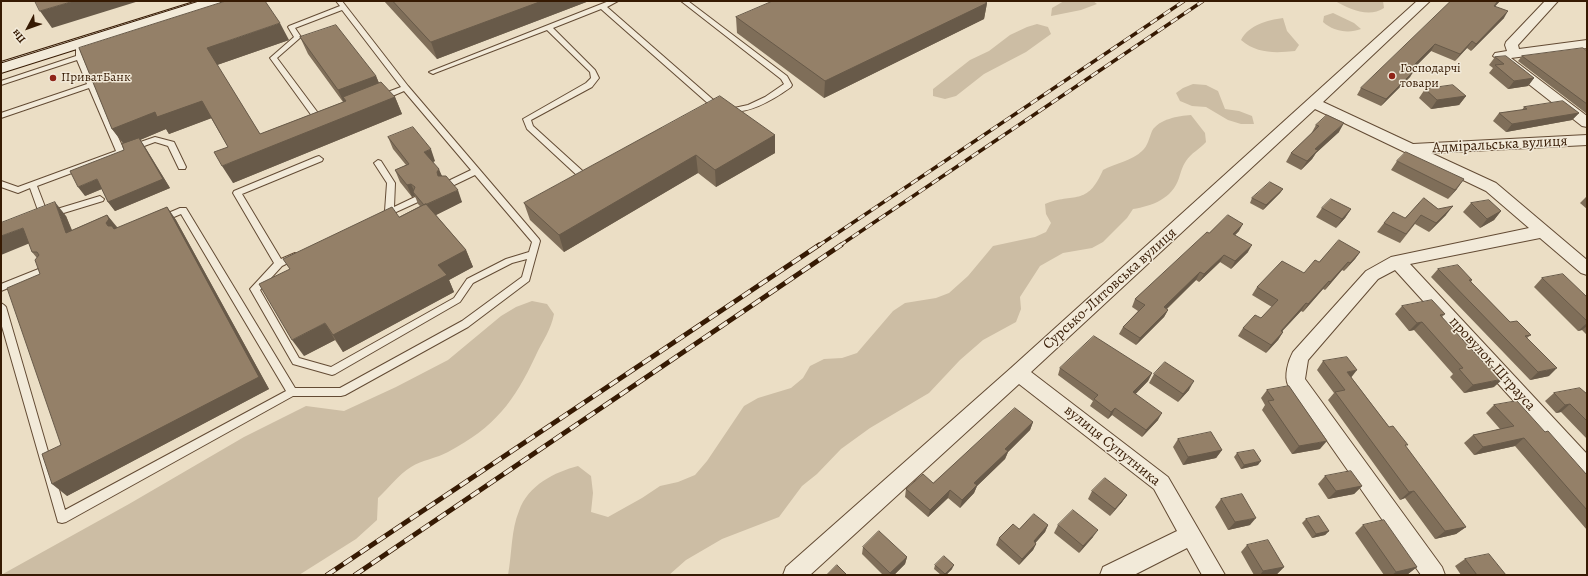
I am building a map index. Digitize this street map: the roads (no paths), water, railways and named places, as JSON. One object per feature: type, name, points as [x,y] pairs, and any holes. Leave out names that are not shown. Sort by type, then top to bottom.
[{"type":"main road","points":[[1,55],[176,1]]},
{"type":"main road","points":[[1,68],[79,50],[213,1]]},
{"type":"street","name":"Сурсько-Литовська вулиця","points":[[794,575],[1314,104],[1424,1]]},
{"type":"street","points":[[1515,54],[1511,45],[1552,1]]},
{"type":"street","points":[[1587,44],[1500,56],[1587,124]]},
{"type":"street","points":[[1314,104],[1491,187],[1587,269]]},
{"type":"street","name":"Адміральська вулиця","points":[[1412,149],[1587,140]]},
{"type":"street","points":[[1434,575],[1295,380],[1299,357],[1372,275],[1397,261],[1544,231]]},
{"type":"street","name":"провулок Штрауса","points":[[1397,261],[1587,468]]},
{"type":"street","name":"вулиця Супутника","points":[[1018,373],[1161,483],[1214,575]]},
{"type":"street","points":[[1111,575],[1191,535]]},
{"type":"lane","points":[[433,72],[615,1]]},
{"type":"lane","points":[[602,6],[711,106],[732,110],[744,109],[788,85],[784,78],[684,1]]},
{"type":"lane","points":[[1,307],[62,518],[292,392],[341,392],[465,324],[526,279],[536,241],[405,88],[341,4],[291,27],[298,37],[273,58],[319,122],[326,119]]},
{"type":"lane","points":[[548,27],[593,71],[595,78],[589,85],[527,119],[530,127],[584,177]]},
{"type":"lane","points":[[1,83],[79,50],[101,50]]},
{"type":"lane","points":[[79,50],[91,85],[120,152]]},
{"type":"lane","points":[[1,116],[91,85]]},
{"type":"lane","points":[[369,102],[405,88]]},
{"type":"lane","points":[[1,184],[18,190],[155,139],[171,144],[182,167]]},
{"type":"lane","points":[[279,264],[237,193],[319,158]]},
{"type":"lane","points":[[378,163],[392,183],[389,212]]},
{"type":"lane","points":[[447,185],[476,172]]},
{"type":"lane","points":[[33,185],[44,216],[100,199]]},
{"type":"lane","points":[[375,219],[415,200]]},
{"type":"lane","points":[[156,222],[183,210],[292,392]]},
{"type":"lane","points":[[307,251],[279,264],[255,289],[296,361],[332,371],[457,300],[470,280],[509,261],[532,254]]},
{"type":"lane","points":[[1,288],[46,269]]},
{"type":"tram line","points":[[1,63],[199,1]]},
{"type":"railway","points":[[818,246],[1184,1]]},
{"type":"railway","points":[[839,246],[1203,1]]},
{"type":"railway","points":[[327,575],[819,245]]},
{"type":"railway","points":[[355,575],[841,245]]},
{"type":"place","name":"Господарчі товари","points":[[1392,76]]},
{"type":"place","name":"ПриватБанк","points":[[53,78]]}]
